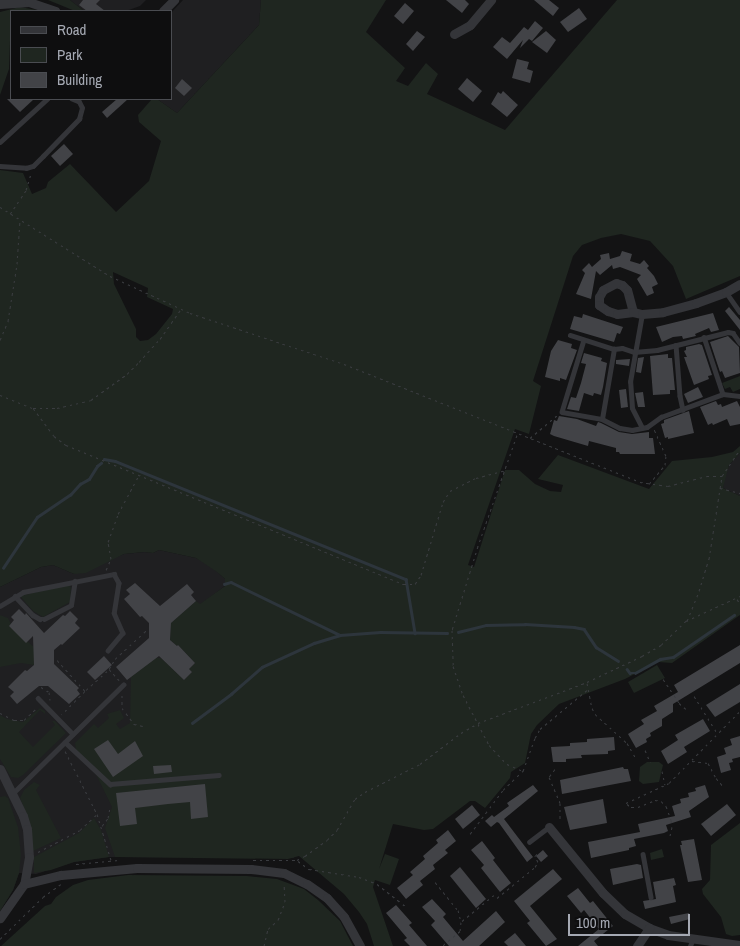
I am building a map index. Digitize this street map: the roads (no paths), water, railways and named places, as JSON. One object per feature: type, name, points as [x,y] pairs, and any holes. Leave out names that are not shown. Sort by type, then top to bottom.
[{"type":"street","points":[[164,10],[174,0]]},
{"type":"street","points":[[454,34],[470,25],[492,0]]},
{"type":"street","points":[[0,4],[29,2],[52,10]]},
{"type":"street","points":[[638,313],[671,310],[726,292],[740,284]]},
{"type":"street","points":[[0,769],[26,829],[28,857],[24,884],[0,918]]},
{"type":"street","points":[[549,827],[603,893],[625,914],[649,928],[691,942],[740,945]]},
{"type":"street","points":[[24,884],[62,875],[137,868],[251,869],[284,873],[306,884],[327,898],[344,917],[360,946]]},
{"type":"street","points":[[637,946],[649,928]]},
{"type":"lane","points":[[0,142],[46,100]]},
{"type":"lane","points":[[0,166],[26,168],[33,166],[79,120],[82,108],[81,101]]},
{"type":"lane","points":[[726,292],[740,312]]},
{"type":"lane","points":[[638,313],[634,352],[630,368],[630,399],[636,420],[642,428]]},
{"type":"lane","points":[[570,335],[614,349],[622,348],[634,352],[648,351],[704,337],[733,333],[740,343]]},
{"type":"lane","points":[[704,337],[723,394]]},
{"type":"lane","points":[[584,340],[562,412],[602,419],[626,429],[642,428],[652,424],[661,417],[723,394],[740,396]]},
{"type":"lane","points":[[676,345],[683,410]]},
{"type":"lane","points":[[602,419],[614,349]]},
{"type":"lane","points":[[0,606],[15,596],[75,581],[114,574],[118,578],[119,583],[114,612],[123,633],[108,651]]},
{"type":"lane","points":[[15,596],[33,615],[44,619],[71,604],[75,581]]},
{"type":"lane","points":[[12,794],[122,683]]},
{"type":"lane","points":[[38,698],[73,734]]},
{"type":"lane","points":[[63,743],[110,784],[220,775]]},
{"type":"lane","points":[[529,842],[549,827]]},
{"type":"lane","points":[[643,854],[651,897]]},
{"type":"waterway","points":[[104,459],[115,461],[406,579],[415,633]]},
{"type":"waterway","points":[[3,568],[37,517],[70,495],[80,484],[89,479],[101,463]]},
{"type":"waterway","points":[[224,584],[231,582],[340,635]]},
{"type":"waterway","points":[[627,669],[630,673],[635,673],[660,659],[673,657],[734,615]]},
{"type":"waterway","points":[[458,632],[486,625],[525,624],[574,627],[584,629],[596,647],[618,661]]},
{"type":"waterway","points":[[192,723],[231,694],[262,667],[314,643],[340,635],[380,632],[447,633]]}]
